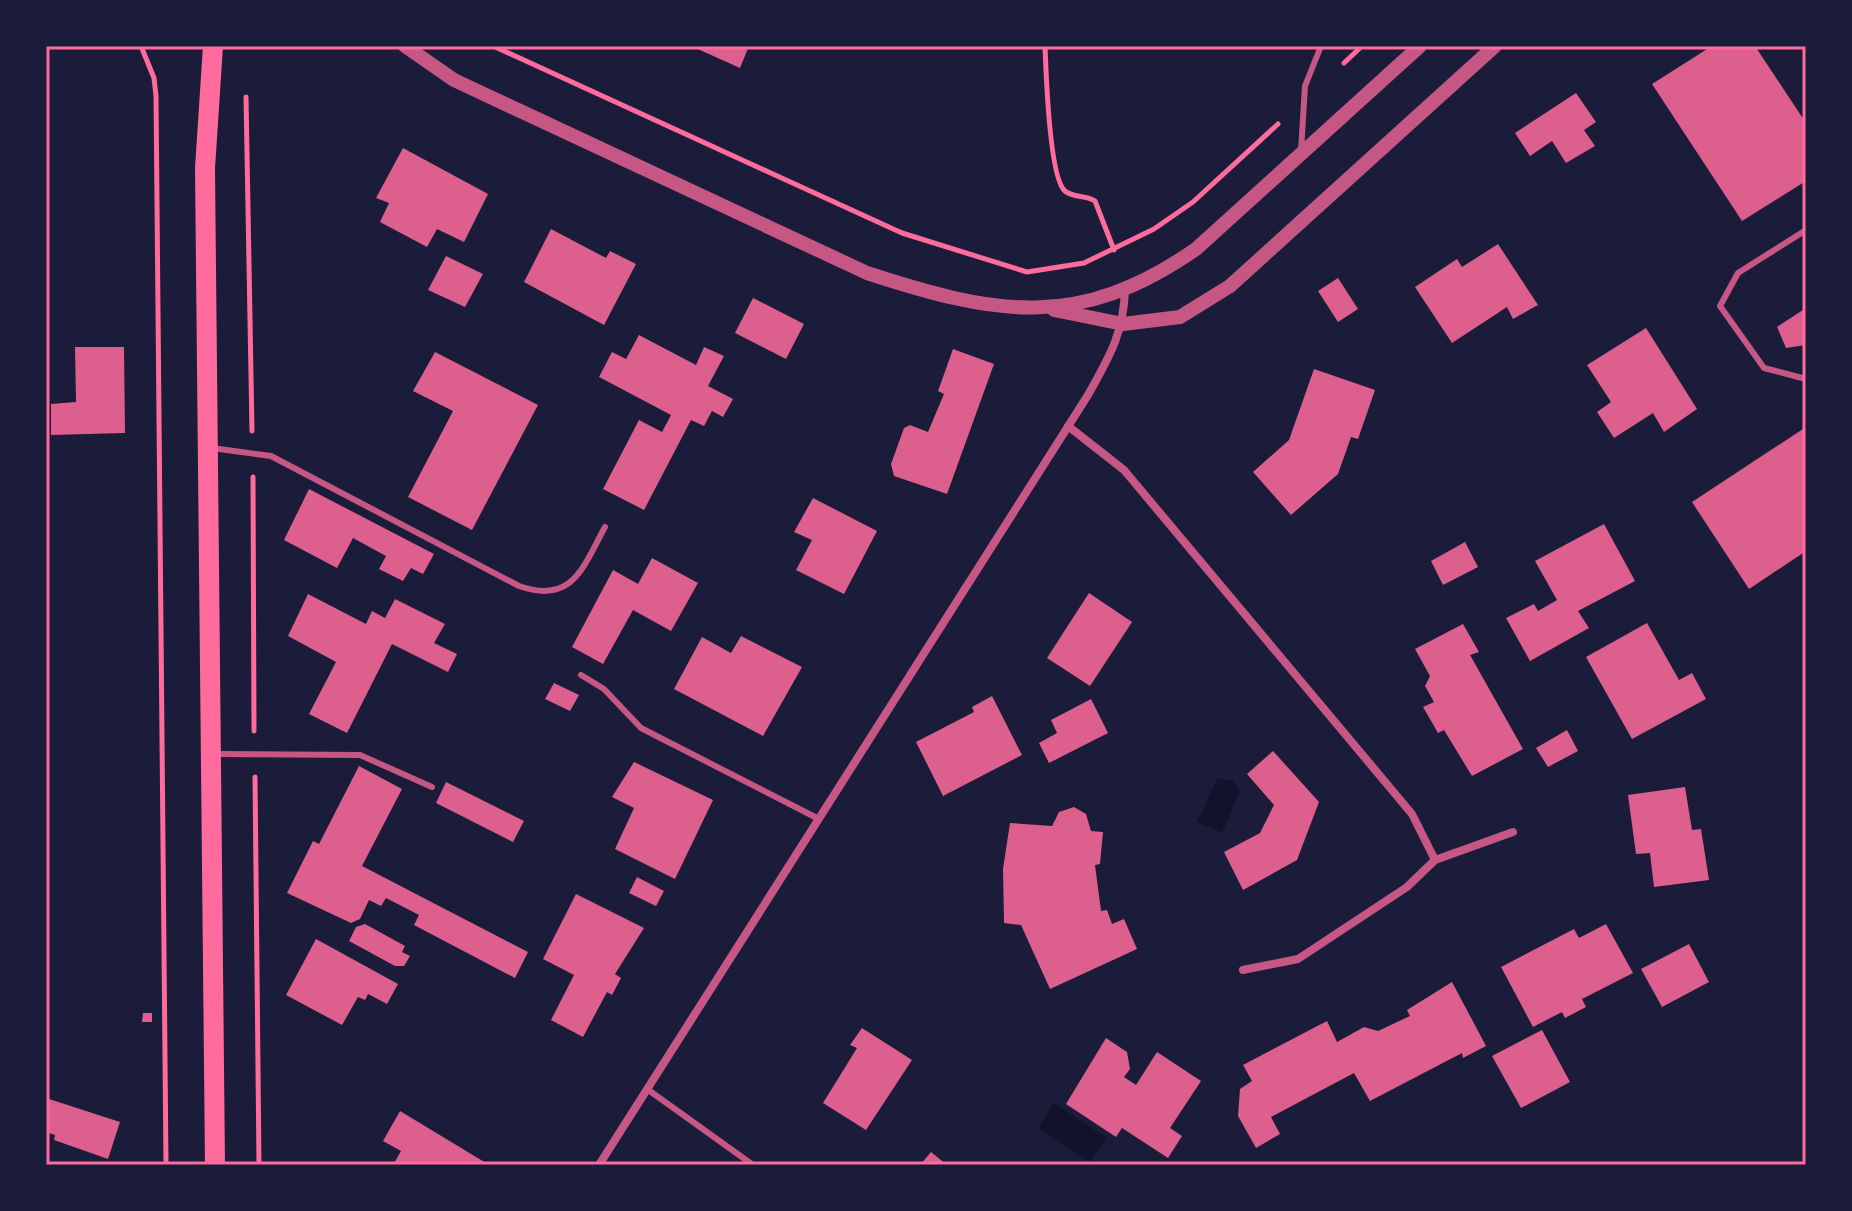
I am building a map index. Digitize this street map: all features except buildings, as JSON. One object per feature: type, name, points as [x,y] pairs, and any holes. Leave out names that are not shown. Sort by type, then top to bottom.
[{"type":"main road","points":[[213,46],[205,168],[215,1165]]},
{"type":"street","points":[[405,46],[454,80],[867,273],[935,295],[1001,309],[1046,308],[1125,291],[1196,249],[1420,46]]},
{"type":"street","points":[[1046,308],[1123,324],[1180,317],[1230,286],[1495,46]]},
{"type":"street","points":[[599,1165],[1068,426],[1115,347],[1123,324],[1125,291]]},
{"type":"street","points":[[1068,426],[1134,482],[1412,814],[1435,860]]},
{"type":"street","points":[[1243,970],[1298,959],[1407,887],[1435,860],[1513,832]]},
{"type":"lane","points":[[1301,155],[1304,99],[1321,46]]},
{"type":"lane","points":[[1806,230],[1738,273],[1720,306],[1764,368],[1806,379]]},
{"type":"lane","points":[[208,448],[253,451],[284,462],[519,586],[539,593],[555,592],[579,574],[605,527]]},
{"type":"lane","points":[[581,675],[604,689],[641,728],[817,818]]},
{"type":"lane","points":[[211,754],[360,755],[432,787]]},
{"type":"lane","points":[[647,1089],[753,1165]]},
{"type":"path","points":[[141,46],[154,78],[156,96],[166,1165]]},
{"type":"path","points":[[493,46],[902,233],[1027,272],[1084,263],[1154,229],[1193,202],[1362,46]]},
{"type":"path","points":[[1045,46],[1051,143],[1061,186],[1066,192],[1095,201],[1114,250]]},
{"type":"path","points":[[246,96],[253,451],[259,1165]]},
{"type":"shaded area","points":[[1217,779],[1232,780],[1240,790],[1222,833],[1197,822]]},
{"type":"shaded area","points":[[1054,1103],[1107,1138],[1090,1162],[1038,1128]]}]
